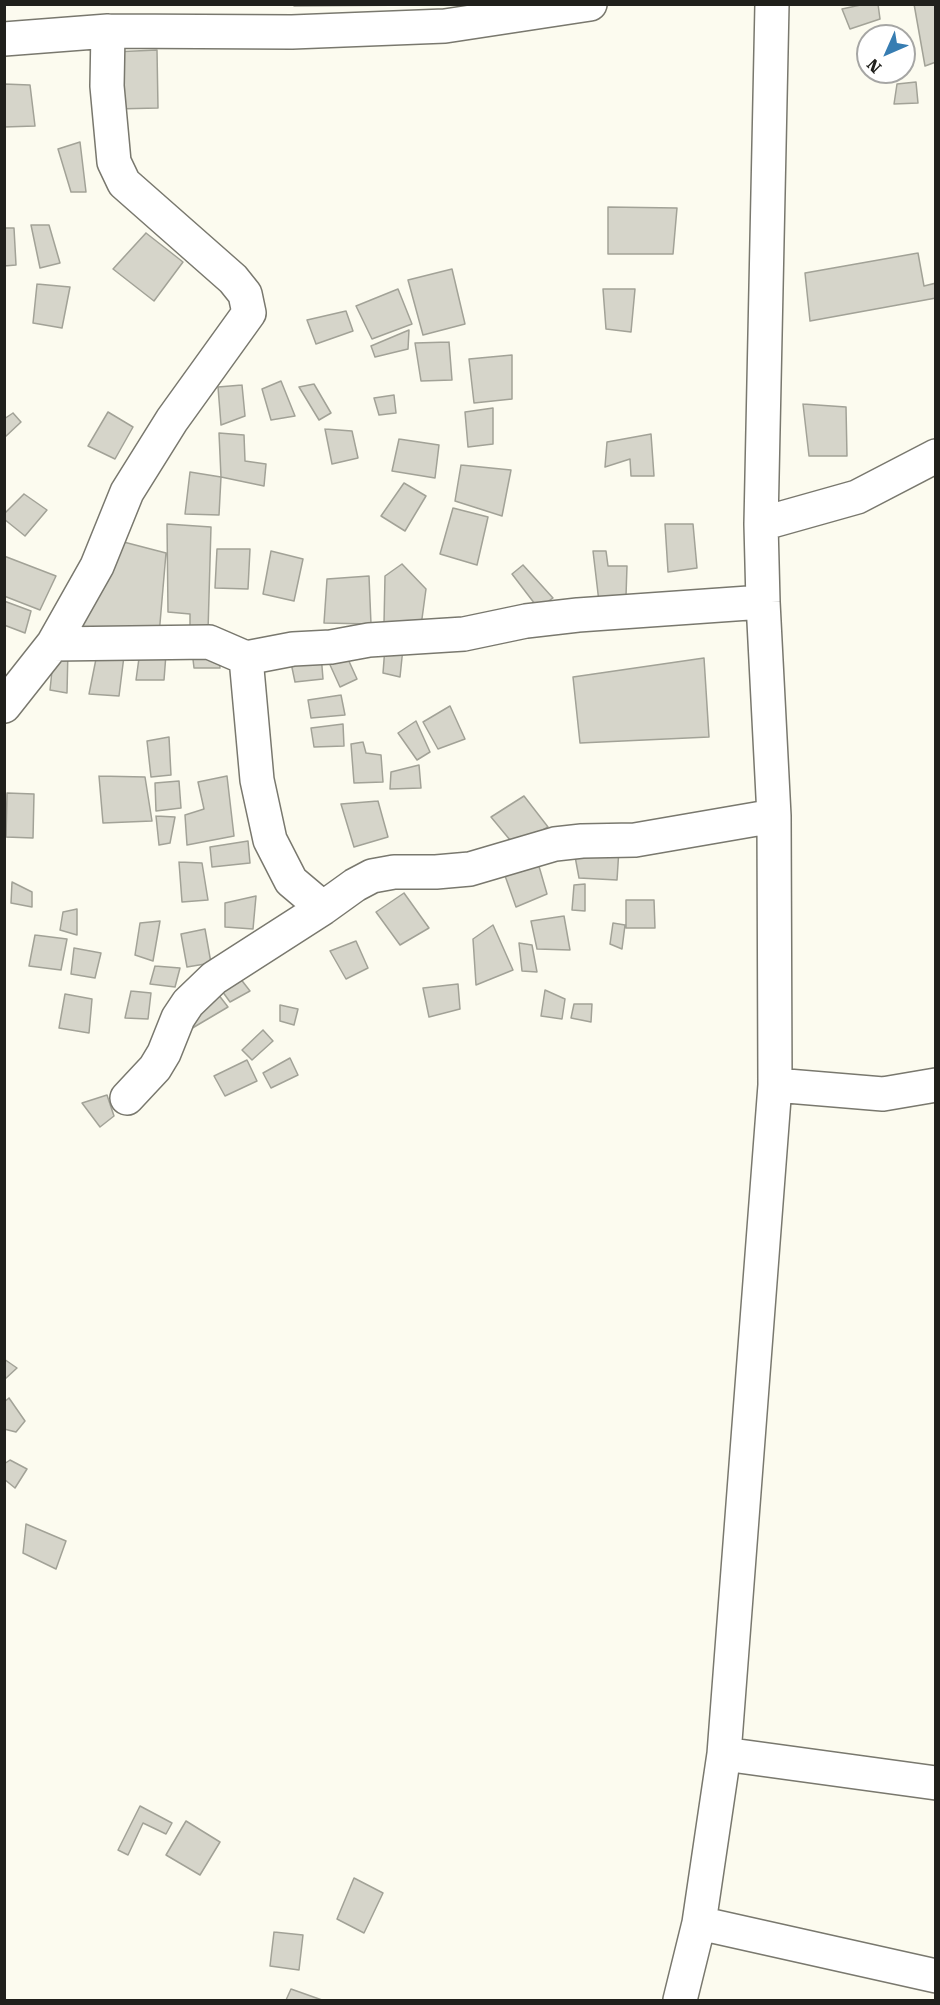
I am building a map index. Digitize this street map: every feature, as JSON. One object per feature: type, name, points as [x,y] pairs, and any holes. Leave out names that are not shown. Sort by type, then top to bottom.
[{"type":"street","points":[[4,39],[108,31],[292,32],[445,26],[590,4]]},
{"type":"street","points":[[680,2001],[699,1923],[724,1754],[775,1085],[774,816],[761,524],[772,4]]},
{"type":"street","points":[[4,706],[53,644],[97,567],[127,492],[171,420],[249,313],[245,294],[233,279],[124,183],[114,162],[107,86],[108,31]]},
{"type":"street","points":[[761,524],[857,497],[936,456]]},
{"type":"street","points":[[53,644],[208,642],[246,658],[293,649],[332,647],[369,640],[464,634],[526,621],[578,615],[763,602]]},
{"type":"street","points":[[246,658],[257,780],[270,840],[291,881],[323,908]]},
{"type":"street","points":[[127,1098],[159,1061],[178,1018],[188,1003],[214,978],[372,876],[394,872],[435,872],[470,868],[555,844],[635,840],[774,816]]},
{"type":"street","points":[[775,1085],[883,1094],[936,1085]]},
{"type":"street","points":[[724,1754],[936,1783]]},
{"type":"street","points":[[699,1923],[936,1976]]},
{"type":"building","points":[[294,4],[423,4],[423,5],[294,6]]},
{"type":"building","points":[[878,4],[880,19],[865,24],[856,24],[856,27],[850,29],[842,9]]},
{"type":"building","points":[[914,4],[936,4],[936,62],[925,66]]},
{"type":"building","points":[[157,50],[158,108],[115,109],[113,52]]},
{"type":"building","points":[[916,82],[918,103],[894,104],[897,84],[916,84]]},
{"type":"building","points":[[4,84],[30,85],[35,126],[4,127]]},
{"type":"building","points":[[80,142],[86,192],[71,192],[58,149]]},
{"type":"building","points":[[608,207],[677,208],[673,254],[608,254]]},
{"type":"building","points":[[31,225],[49,225],[60,263],[40,268]]},
{"type":"building","points":[[4,228],[14,228],[16,265],[4,266]]},
{"type":"building","points":[[146,233],[183,262],[154,301],[113,269]]},
{"type":"building","points":[[918,253],[924,286],[936,283],[936,298],[810,321],[805,273]]},
{"type":"building","points":[[452,269],[465,324],[423,335],[408,280]]},
{"type":"building","points":[[37,284],[70,287],[62,328],[33,323]]},
{"type":"building","points":[[398,289],[412,324],[372,339],[356,306]]},
{"type":"building","points":[[603,289],[635,289],[631,332],[606,329]]},
{"type":"building","points":[[346,311],[353,331],[316,344],[307,320]]},
{"type":"building","points":[[409,330],[408,349],[375,357],[371,346]]},
{"type":"building","points":[[449,342],[452,380],[421,381],[415,343]]},
{"type":"building","points":[[512,355],[512,399],[474,403],[469,359]]},
{"type":"building","points":[[281,381],[295,416],[271,420],[262,389]]},
{"type":"building","points":[[314,384],[331,413],[319,420],[299,387]]},
{"type":"building","points":[[242,385],[245,416],[221,425],[218,387]]},
{"type":"building","points":[[394,395],[396,413],[379,415],[374,398]]},
{"type":"building","points":[[803,404],[846,407],[847,456],[809,456]]},
{"type":"building","points":[[493,408],[493,444],[468,447],[465,412]]},
{"type":"building","points":[[108,412],[133,427],[115,459],[88,446]]},
{"type":"building","points":[[13,413],[21,422],[4,438],[4,419]]},
{"type":"building","points":[[325,429],[352,431],[358,458],[332,464]]},
{"type":"building","points":[[219,433],[244,435],[245,461],[266,464],[264,486],[221,477]]},
{"type":"building","points":[[651,434],[654,476],[631,476],[630,459],[605,467],[607,442]]},
{"type":"building","points":[[399,439],[439,445],[435,478],[392,471]]},
{"type":"building","points":[[461,465],[511,470],[502,516],[455,501]]},
{"type":"building","points":[[190,472],[221,477],[219,515],[185,514]]},
{"type":"building","points":[[404,483],[426,496],[405,531],[381,516]]},
{"type":"building","points":[[24,494],[47,510],[25,536],[4,519],[4,514]]},
{"type":"building","points":[[453,508],[488,517],[477,565],[440,554]]},
{"type":"building","points":[[167,524],[211,527],[208,631],[190,632],[190,614],[168,612]]},
{"type":"building","points":[[665,524],[693,524],[697,568],[668,572]]},
{"type":"building","points":[[116,540],[166,553],[159,635],[71,636]]},
{"type":"building","points":[[217,549],[250,549],[248,589],[215,588]]},
{"type":"building","points":[[271,551],[303,559],[294,601],[263,594]]},
{"type":"building","points":[[593,551],[606,551],[608,566],[627,566],[626,596],[599,602]]},
{"type":"building","points":[[4,556],[56,576],[40,610],[4,596]]},
{"type":"building","points":[[402,564],[426,589],[421,626],[384,623],[385,576]]},
{"type":"building","points":[[523,565],[553,598],[538,608],[512,574]]},
{"type":"building","points":[[369,576],[371,624],[324,623],[327,579]]},
{"type":"building","points":[[4,601],[31,611],[25,633],[4,625]]},
{"type":"building","points":[[191,642],[218,649],[220,668],[194,668]]},
{"type":"building","points":[[385,647],[403,648],[400,677],[383,673]]},
{"type":"building","points":[[125,648],[119,696],[89,694],[98,649]]},
{"type":"building","points":[[343,648],[357,679],[340,687],[326,656]]},
{"type":"building","points":[[68,649],[67,693],[50,690],[54,651]]},
{"type":"building","points":[[140,651],[166,654],[164,680],[136,680]]},
{"type":"building","points":[[321,654],[323,679],[295,682],[290,658]]},
{"type":"building","points":[[704,658],[709,737],[580,743],[573,677]]},
{"type":"building","points":[[341,695],[345,715],[311,718],[308,700]]},
{"type":"building","points":[[450,706],[465,739],[438,749],[423,722]]},
{"type":"building","points":[[416,721],[430,752],[417,760],[398,733]]},
{"type":"building","points":[[343,724],[344,746],[314,747],[311,728]]},
{"type":"building","points":[[169,737],[171,775],[151,777],[147,741]]},
{"type":"building","points":[[363,742],[366,753],[381,755],[383,782],[354,783],[351,744]]},
{"type":"building","points":[[419,765],[421,788],[390,789],[391,772]]},
{"type":"building","points":[[99,776],[145,777],[152,821],[103,823]]},
{"type":"building","points":[[227,776],[234,836],[187,845],[185,815],[204,809],[198,782]]},
{"type":"building","points":[[179,781],[181,808],[156,811],[155,783]]},
{"type":"building","points":[[7,793],[34,794],[33,838],[6,837]]},
{"type":"building","points":[[524,796],[548,827],[515,846],[491,817]]},
{"type":"building","points":[[378,801],[388,837],[354,847],[341,804]]},
{"type":"building","points":[[156,816],[175,817],[170,843],[159,845]]},
{"type":"building","points":[[248,841],[250,863],[212,867],[210,847]]},
{"type":"building","points":[[619,849],[617,880],[579,878],[574,851]]},
{"type":"building","points":[[536,856],[547,894],[516,907],[503,870]]},
{"type":"building","points":[[179,862],[202,863],[208,900],[182,902]]},
{"type":"building","points":[[12,882],[32,892],[32,907],[11,903]]},
{"type":"building","points":[[585,884],[585,911],[572,910],[574,885]]},
{"type":"building","points":[[404,893],[429,928],[400,945],[376,912]]},
{"type":"building","points":[[256,896],[253,929],[225,927],[225,903]]},
{"type":"building","points":[[626,900],[654,900],[655,928],[626,928]]},
{"type":"building","points":[[77,909],[77,935],[60,930],[63,912]]},
{"type":"building","points":[[564,916],[570,950],[537,949],[531,921]]},
{"type":"building","points":[[160,921],[153,961],[135,955],[140,923]]},
{"type":"building","points":[[613,923],[625,925],[622,949],[610,944]]},
{"type":"building","points":[[493,925],[513,970],[476,985],[473,939]]},
{"type":"building","points":[[205,929],[211,963],[187,967],[181,934]]},
{"type":"building","points":[[35,935],[67,939],[61,970],[29,966]]},
{"type":"building","points":[[356,941],[368,968],[346,979],[330,951]]},
{"type":"building","points":[[519,943],[532,945],[537,972],[522,971]]},
{"type":"building","points":[[74,948],[101,953],[95,978],[71,974]]},
{"type":"building","points":[[155,966],[180,968],[175,987],[150,984]]},
{"type":"building","points":[[236,973],[250,991],[230,1002],[217,984]]},
{"type":"building","points":[[458,984],[460,1009],[429,1017],[423,988]]},
{"type":"building","points":[[211,985],[228,1007],[184,1033]]},
{"type":"building","points":[[545,990],[565,999],[562,1019],[541,1016]]},
{"type":"building","points":[[131,991],[151,993],[148,1019],[125,1018]]},
{"type":"building","points":[[65,994],[92,999],[89,1033],[59,1028]]},
{"type":"building","points":[[574,1004],[592,1004],[591,1022],[571,1018]]},
{"type":"building","points":[[280,1005],[298,1009],[294,1025],[280,1021]]},
{"type":"building","points":[[263,1030],[273,1041],[252,1060],[242,1050]]},
{"type":"building","points":[[290,1058],[298,1075],[271,1088],[263,1073]]},
{"type":"building","points":[[247,1060],[257,1081],[225,1096],[214,1076]]},
{"type":"building","points":[[107,1095],[114,1116],[100,1127],[82,1103]]},
{"type":"building","points":[[4,1359],[17,1368],[4,1380]]},
{"type":"building","points":[[9,1398],[25,1421],[16,1432],[4,1429],[4,1402]]},
{"type":"building","points":[[10,1460],[27,1469],[15,1488],[4,1479],[4,1464]]},
{"type":"building","points":[[26,1524],[66,1541],[56,1569],[23,1553]]},
{"type":"building","points":[[140,1806],[172,1823],[166,1834],[143,1823],[128,1855],[118,1850]]},
{"type":"building","points":[[186,1821],[220,1842],[200,1875],[166,1855]]},
{"type":"building","points":[[354,1878],[383,1893],[364,1933],[337,1919]]},
{"type":"building","points":[[274,1932],[303,1935],[299,1970],[270,1966]]},
{"type":"building","points":[[291,1989],[322,2000],[286,2000]]}]
